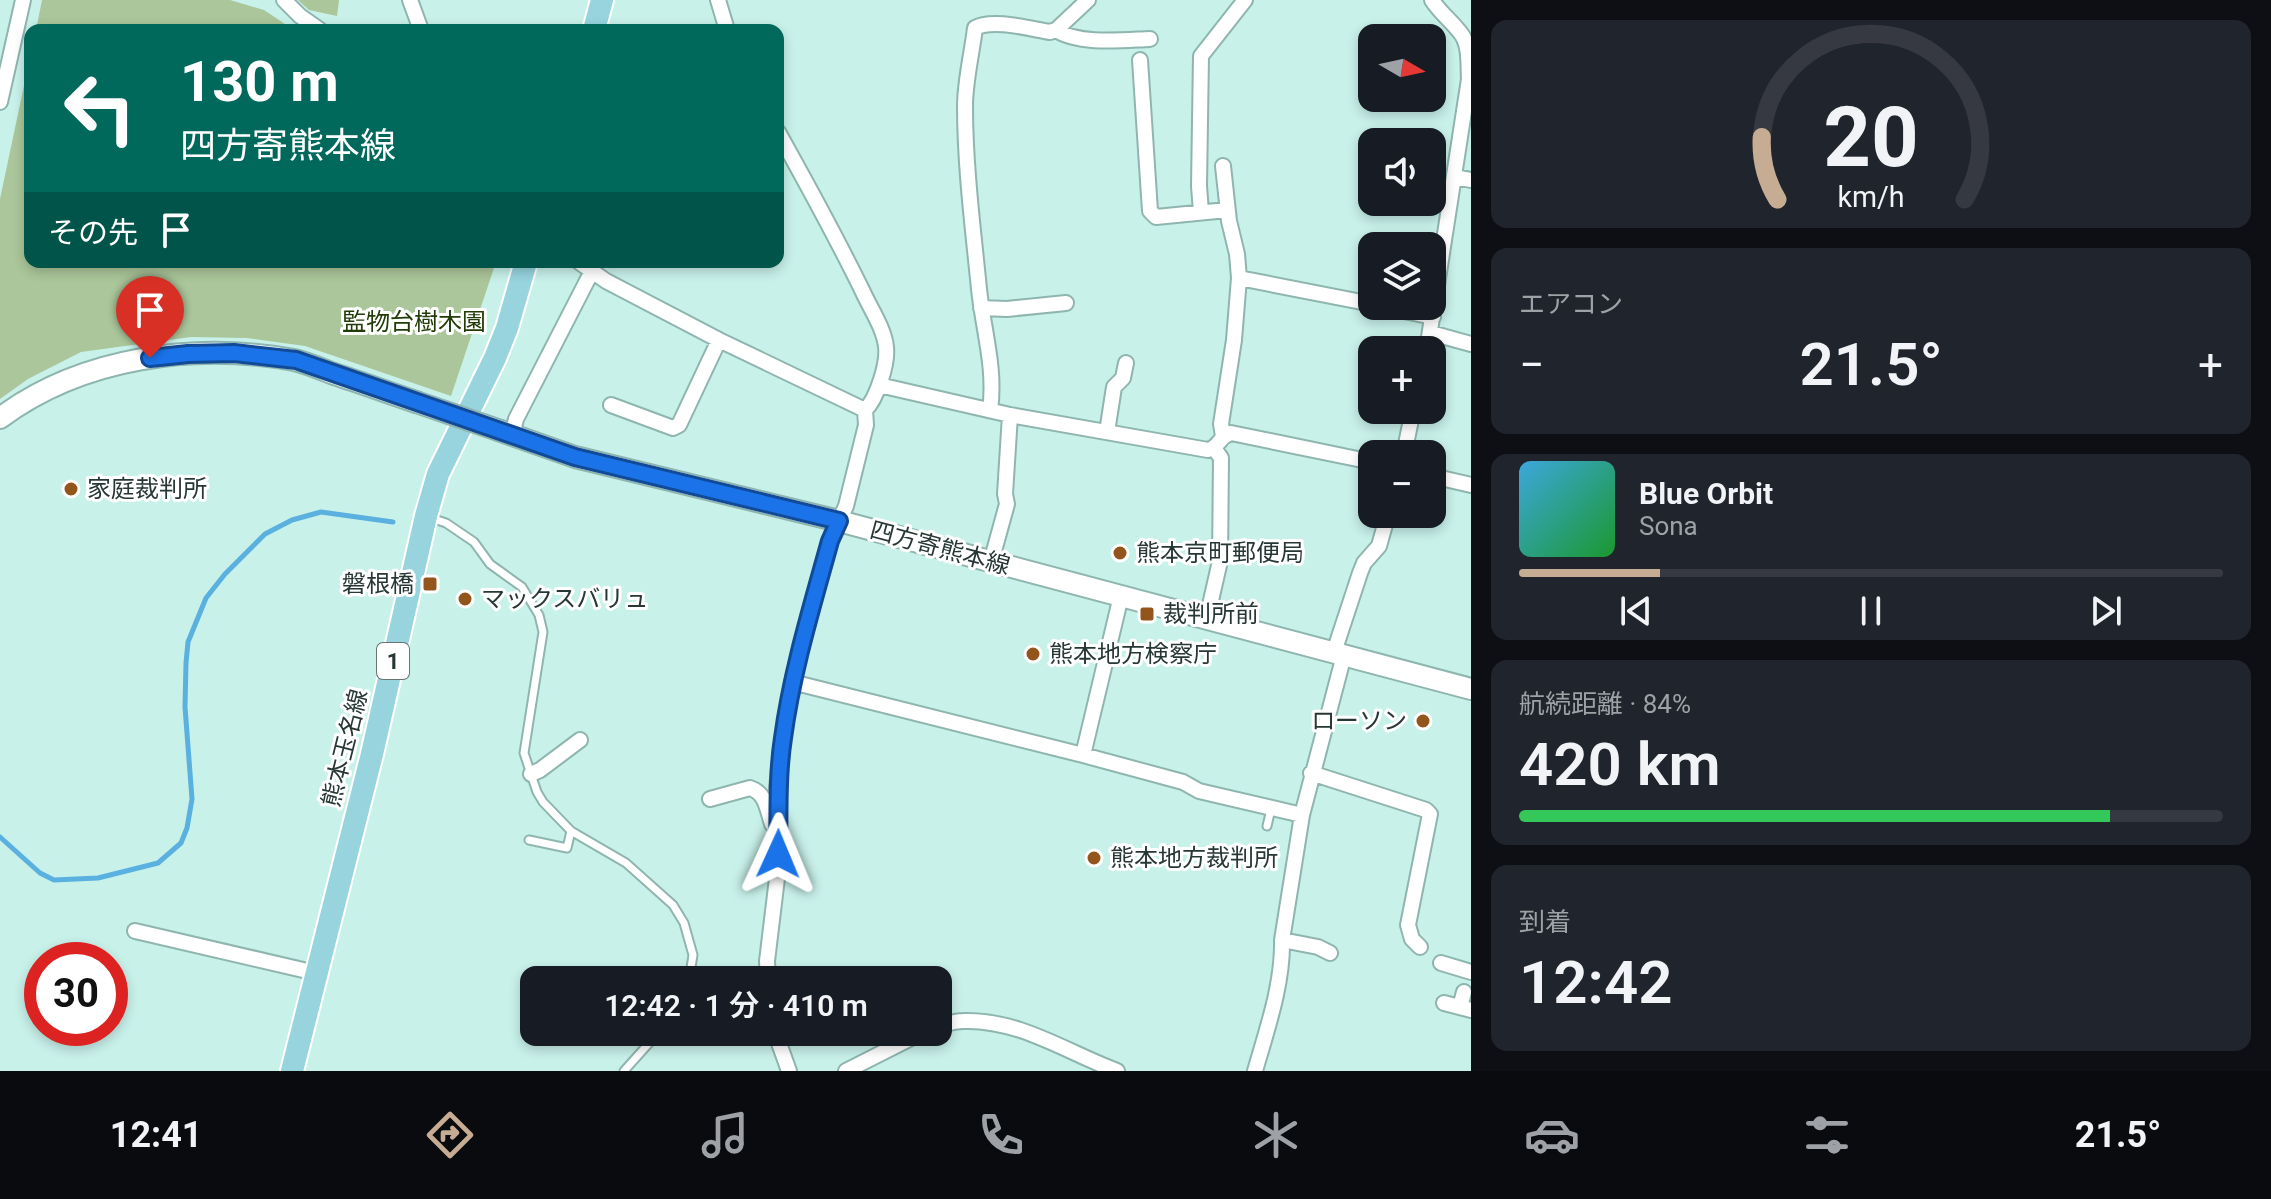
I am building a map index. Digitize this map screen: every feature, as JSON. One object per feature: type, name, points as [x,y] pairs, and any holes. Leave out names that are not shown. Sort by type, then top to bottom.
[{"type":"main road","points":[[596,24],[602,0]]},
{"type":"main road","name":"熊本玉名線","points":[[292,1071],[372,754],[438,474],[495,358],[524,268]]},
{"type":"main road","name":"四方寄熊本線","points":[[0,418],[22,402],[86,372],[150,358],[234,353],[296,360],[575,457],[839,521],[1471,689]]},
{"type":"street","points":[[0,102],[23,0]]},
{"type":"street","points":[[284,0],[311,24]]},
{"type":"street","points":[[410,0],[419,24]]},
{"type":"street","points":[[718,0],[725,24]]},
{"type":"street","points":[[990,410],[991,367],[981,308],[965,103],[975,28],[980,24],[996,24],[1050,32],[1088,0]]},
{"type":"street","points":[[1201,212],[1201,56],[1245,0]]},
{"type":"street","points":[[1432,0],[1463,36],[1468,49],[1468,112],[1446,234]]},
{"type":"street","points":[[1056,30],[1062,34],[1096,40],[1150,39]]},
{"type":"street","points":[[1140,60],[1150,211],[1156,217],[1227,210]]},
{"type":"street","points":[[767,966],[778,870],[779,774],[792,682],[830,541],[846,506],[866,425],[865,410],[879,385],[887,350],[881,330],[838,241],[784,143]]},
{"type":"street","points":[[1207,618],[1220,561],[1219,442],[1234,340],[1239,278],[1223,166]]},
{"type":"street","points":[[1455,177],[1471,180]]},
{"type":"street","points":[[586,268],[719,340],[865,410]]},
{"type":"street","points":[[507,433],[591,273]]},
{"type":"street","points":[[1239,278],[1358,301]]},
{"type":"street","points":[[981,308],[1007,309],[1066,303]]},
{"type":"street","points":[[1430,336],[1433,320]]},
{"type":"street","points":[[1431,333],[1471,344]]},
{"type":"street","points":[[611,405],[673,428],[679,425],[719,340]]},
{"type":"street","points":[[1107,432],[1114,387],[1123,378],[1126,363]]},
{"type":"street","points":[[879,385],[1010,415],[1208,450],[1231,433],[1358,459]]},
{"type":"street","points":[[991,562],[1007,504],[1005,480],[1010,415]]},
{"type":"street","points":[[1446,479],[1471,485]]},
{"type":"street","points":[[1255,1071],[1271,1017],[1283,956],[1282,940],[1302,815],[1339,653],[1360,573],[1364,563],[1379,546],[1384,528]]},
{"type":"street","points":[[1083,755],[1121,596]]},
{"type":"street","points":[[792,682],[1083,755],[1183,782],[1199,791],[1302,815]]},
{"type":"street","points":[[531,774],[580,740]]},
{"type":"street","points":[[1311,773],[1426,810],[1430,814],[1408,925],[1412,939],[1420,947]]},
{"type":"street","points":[[710,799],[755,789],[763,795],[772,824],[778,824]]},
{"type":"street","points":[[135,931],[316,973]]},
{"type":"street","points":[[1282,940],[1318,947],[1330,953]]},
{"type":"street","points":[[1441,963],[1471,972]]},
{"type":"street","points":[[1444,1003],[1465,1009],[1464,992]]},
{"type":"street","points":[[952,1023],[962,1021],[1029,1031],[1117,1071]]},
{"type":"street","points":[[780,1046],[789,1071]]},
{"type":"street","points":[[846,1071],[895,1046]]},
{"type":"lane","points":[[426,516],[446,523],[474,542],[490,564],[522,587],[539,615],[543,632],[524,753],[537,792],[571,831],[626,863],[673,905],[684,923],[693,955],[691,966]]},
{"type":"lane","points":[[1267,826],[1271,809]]},
{"type":"lane","points":[[529,840],[567,848],[571,831]]},
{"type":"lane","points":[[624,1071],[646,1046]]},
{"type":"green space","points":[[42,0],[230,0],[264,10],[285,24],[37,24]]},
{"type":"green space","points":[[298,0],[339,0],[337,16],[309,10]]},
{"type":"green space","name":"監物台樹木園","points":[[24,85],[24,268],[494,268],[451,396],[305,346],[247,338],[191,337],[81,352],[28,379],[0,399],[0,199]]},
{"type":"waterway","points":[[0,837],[40,873],[54,880],[98,878],[158,863],[181,843],[187,828],[192,799],[185,707],[186,663],[188,642],[206,598],[265,534],[292,520],[321,512],[393,522]]},
{"type":"place","name":"家庭裁判所","points":[[71,489]]},
{"type":"place","name":"熊本京町郵便局","points":[[1120,553]]},
{"type":"place","name":"磐根橋","points":[[430,584]]},
{"type":"place","name":"マックスバリュ","points":[[465,599]]},
{"type":"place","name":"裁判所前","points":[[1147,614]]},
{"type":"place","name":"熊本地方検察庁","points":[[1033,654]]},
{"type":"place","name":"ローソン","points":[[1423,721]]},
{"type":"place","name":"熊本地方裁判所","points":[[1094,858]]},
{"type":"route","points":[[150,358],[234,353],[296,360],[575,457],[839,521],[830,541],[792,682],[777,787],[778,854]]}]
